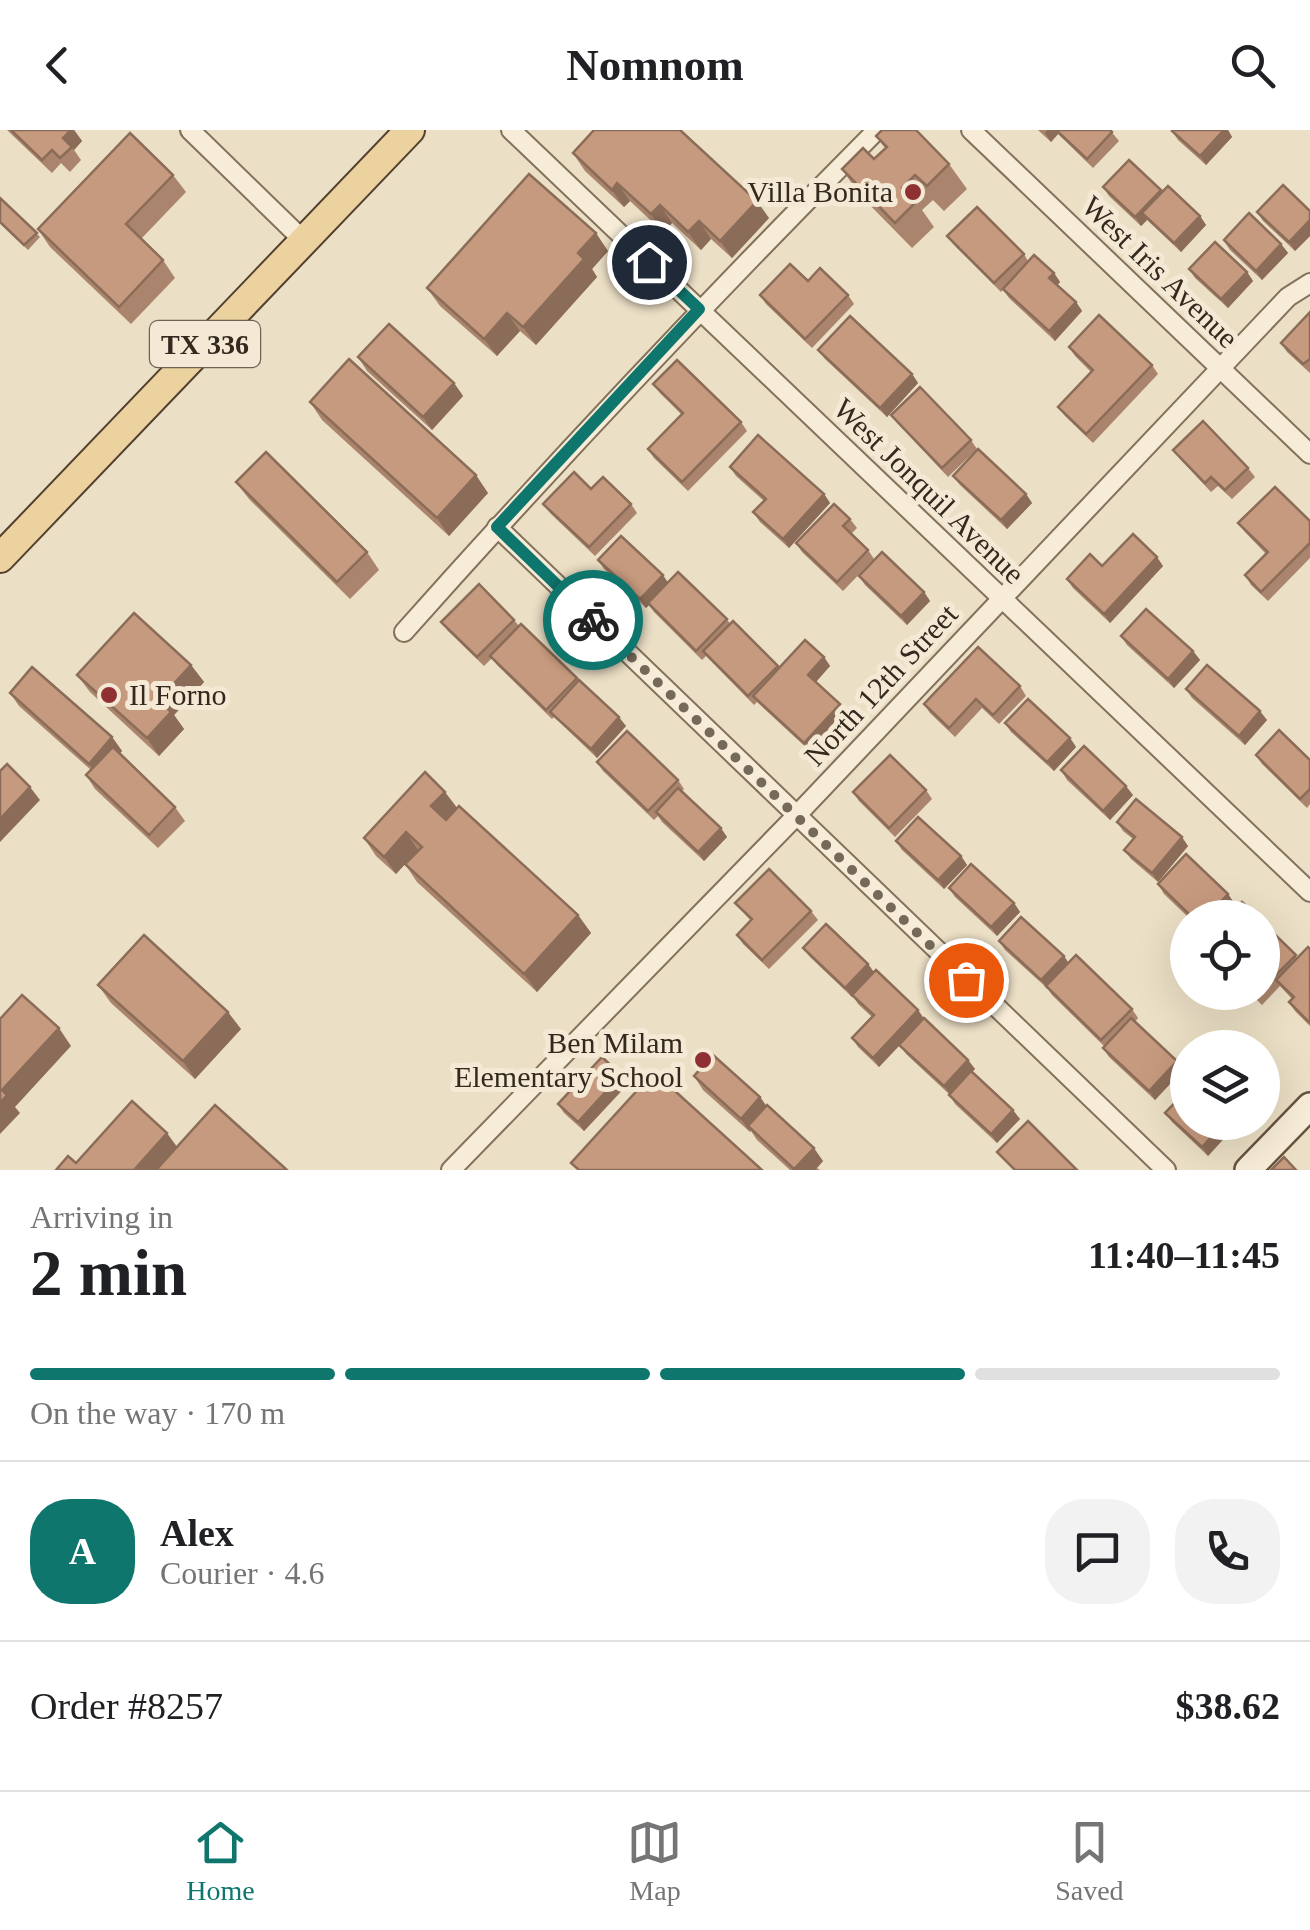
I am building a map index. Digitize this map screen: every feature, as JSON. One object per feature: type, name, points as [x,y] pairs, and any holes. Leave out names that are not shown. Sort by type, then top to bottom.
[{"type":"main road","name":"TX 336","points":[[0,558],[410,130]]},
{"type":"street","points":[[190,130],[304,240]]},
{"type":"street","name":"West Jonquil Avenue","points":[[510,130],[1310,892]]},
{"type":"street","points":[[404,632],[699,309],[878,130]]},
{"type":"street","name":"West Iris Avenue","points":[[971,130],[1310,454]]},
{"type":"street","name":"North 12th Street","points":[[451,1170],[795,816],[1220,367],[1288,297],[1310,283]]},
{"type":"street","points":[[497,527],[1166,1170]]},
{"type":"street","points":[[1248,1170],[1310,1106]]},
{"type":"building","points":[[11,130],[71,130],[63,138],[72,147],[60,158],[52,150],[42,160]]},
{"type":"building","points":[[594,130],[680,130],[757,201],[720,241],[699,221],[688,232],[660,205],[651,214],[617,183],[612,190],[573,153]]},
{"type":"building","points":[[882,130],[916,130],[949,164],[927,186],[915,175],[902,188],[916,202],[895,223],[842,169],[863,148],[874,159],[887,147],[876,136]]},
{"type":"building","points":[[1056,130],[1110,130],[1112,132],[1087,159]]},
{"type":"building","points":[[1173,130],[1224,130],[1200,156]]},
{"type":"building","points":[[130,133],[173,175],[126,224],[163,260],[119,307],[38,229]]},
{"type":"building","points":[[1129,160],[1161,190],[1135,217],[1103,187]]},
{"type":"building","points":[[529,174],[596,233],[578,253],[584,259],[523,327],[507,313],[484,339],[427,288]]},
{"type":"building","points":[[1283,185],[1310,211],[1310,220],[1289,242],[1257,212]]},
{"type":"building","points":[[1168,186],[1200,216],[1174,243],[1142,213]]},
{"type":"building","points":[[0,198],[37,233],[24,245],[0,222]]},
{"type":"building","points":[[977,207],[1024,254],[994,283],[947,236]]},
{"type":"building","points":[[1249,213],[1281,244],[1256,271],[1224,240]]},
{"type":"building","points":[[1215,242],[1247,272],[1221,299],[1189,269]]},
{"type":"building","points":[[1034,255],[1054,273],[1049,278],[1076,302],[1049,331],[1003,289]]},
{"type":"building","points":[[790,264],[808,281],[820,268],[848,295],[805,339],[760,295]]},
{"type":"building","points":[[1310,312],[1310,359],[1303,364],[1281,343]]},
{"type":"building","points":[[1099,315],[1152,365],[1086,434],[1058,407],[1093,370],[1069,347]]},
{"type":"building","points":[[850,316],[912,374],[880,408],[818,350]]},
{"type":"building","points":[[389,324],[454,383],[423,417],[358,357]]},
{"type":"building","points":[[349,359],[476,475],[437,518],[310,402]]},
{"type":"building","points":[[677,360],[741,422],[682,482],[648,449],[683,413],[653,384]]},
{"type":"building","points":[[920,387],[971,440],[942,468],[891,415]]},
{"type":"building","points":[[1203,421],[1248,468],[1225,490],[1211,477],[1205,483],[1173,450]]},
{"type":"building","points":[[758,435],[824,494],[783,539],[753,512],[766,499],[730,467]]},
{"type":"building","points":[[978,449],[1026,494],[1001,520],[953,476]]},
{"type":"building","points":[[266,452],[367,552],[337,582],[236,482]]},
{"type":"building","points":[[574,472],[591,489],[603,477],[631,504],[589,547],[543,504]]},
{"type":"building","points":[[1275,487],[1310,521],[1310,543],[1261,592],[1245,575],[1268,552],[1238,523]]},
{"type":"building","points":[[834,504],[850,519],[843,526],[868,550],[837,582],[796,543]]},
{"type":"building","points":[[1133,534],[1157,557],[1104,614],[1067,579],[1090,554],[1102,566]]},
{"type":"building","points":[[621,536],[663,575],[640,599],[598,560]]},
{"type":"building","points":[[882,552],[924,592],[901,616],[859,576]]},
{"type":"building","points":[[678,572],[727,619],[696,651],[648,603]]},
{"type":"building","points":[[479,584],[514,620],[477,657],[441,622]]},
{"type":"building","points":[[1146,609],[1193,651],[1168,679],[1121,636]]},
{"type":"building","points":[[134,613],[191,665],[159,700],[171,712],[147,738],[77,675]]},
{"type":"building","points":[[733,621],[778,666],[748,696],[703,651]]},
{"type":"building","points":[[521,624],[577,678],[546,710],[490,656]]},
{"type":"building","points":[[805,640],[824,657],[808,675],[840,704],[804,743],[753,696]]},
{"type":"building","points":[[978,647],[1020,686],[993,715],[976,699],[949,728],[924,704]]},
{"type":"building","points":[[1207,665],[1260,711],[1239,736],[1186,689]]},
{"type":"building","points":[[32,667],[112,737],[89,764],[10,693]]},
{"type":"building","points":[[579,680],[619,717],[591,749],[550,712]]},
{"type":"building","points":[[1028,699],[1070,738],[1047,762],[1005,723]]},
{"type":"building","points":[[1279,730],[1310,760],[1310,789],[1300,799],[1256,755]]},
{"type":"building","points":[[627,731],[678,780],[648,811],[597,762]]},
{"type":"building","points":[[1084,746],[1126,786],[1103,811],[1061,770]]},
{"type":"building","points":[[113,747],[175,807],[149,835],[86,775]]},
{"type":"building","points":[[890,755],[926,790],[889,828],[853,792]]},
{"type":"building","points":[[7,764],[30,787],[0,819],[0,771]]},
{"type":"building","points":[[425,772],[445,792],[431,806],[446,820],[459,806],[578,915],[524,974],[405,864],[422,847],[406,832],[384,857],[364,838]]},
{"type":"building","points":[[678,788],[721,828],[698,852],[656,812]]},
{"type":"building","points":[[1136,799],[1182,837],[1152,873],[1124,850],[1135,837],[1117,822]]},
{"type":"building","points":[[918,817],[961,856],[938,880],[896,841]]},
{"type":"building","points":[[1186,854],[1228,894],[1222,900],[1174,900],[1158,884]]},
{"type":"building","points":[[971,864],[1014,903],[991,927],[949,888]]},
{"type":"building","points":[[769,869],[811,911],[762,960],[737,935],[752,919],[735,903]]},
{"type":"building","points":[[1021,917],[1064,956],[1041,980],[999,941]]},
{"type":"building","points":[[826,924],[868,964],[845,988],[803,948]]},
{"type":"building","points":[[144,935],[228,1012],[183,1061],[98,985]]},
{"type":"building","points":[[1280,939],[1296,955],[1280,971]]},
{"type":"building","points":[[1310,949],[1310,1023],[1289,1002],[1294,997],[1280,984],[1280,976]]},
{"type":"building","points":[[1076,955],[1132,1009],[1101,1040],[1046,986]]},
{"type":"building","points":[[876,970],[918,1010],[873,1058],[852,1038],[874,1015],[852,995]]},
{"type":"building","points":[[22,995],[59,1028],[2,1090],[7,1095],[0,1103],[0,1019]]},
{"type":"building","points":[[924,1018],[968,1060],[944,1086],[899,1045]]},
{"type":"building","points":[[1131,1018],[1170,1054],[1170,1068],[1149,1091],[1103,1048]]},
{"type":"building","points":[[713,1055],[760,1097],[741,1119],[694,1076]]},
{"type":"building","points":[[602,1057],[621,1075],[578,1122],[558,1104]]},
{"type":"building","points":[[971,1071],[1013,1110],[991,1134],[949,1095]]},
{"type":"building","points":[[654,1072],[762,1170],[579,1170],[571,1163]]},
{"type":"building","points":[[132,1101],[167,1133],[134,1170],[56,1170],[68,1156],[76,1163]]},
{"type":"building","points":[[215,1105],[287,1170],[156,1170]]},
{"type":"building","points":[[767,1105],[814,1148],[794,1169],[748,1126]]},
{"type":"building","points":[[1028,1121],[1077,1170],[1015,1170],[997,1152]]},
{"type":"building","points":[[1284,1157],[1296,1170],[1271,1170]]},
{"type":"way so far","points":[[593,620],[966,980]]},
{"type":"place","name":"Villa Bonita","points":[[913,192]]},
{"type":"place","name":"Il Forno","points":[[109,695]]},
{"type":"place","name":"Ben Milam Elementary School","points":[[703,1060]]},
{"type":"route","points":[[593,620],[497,527],[699,309],[649,262]]}]
